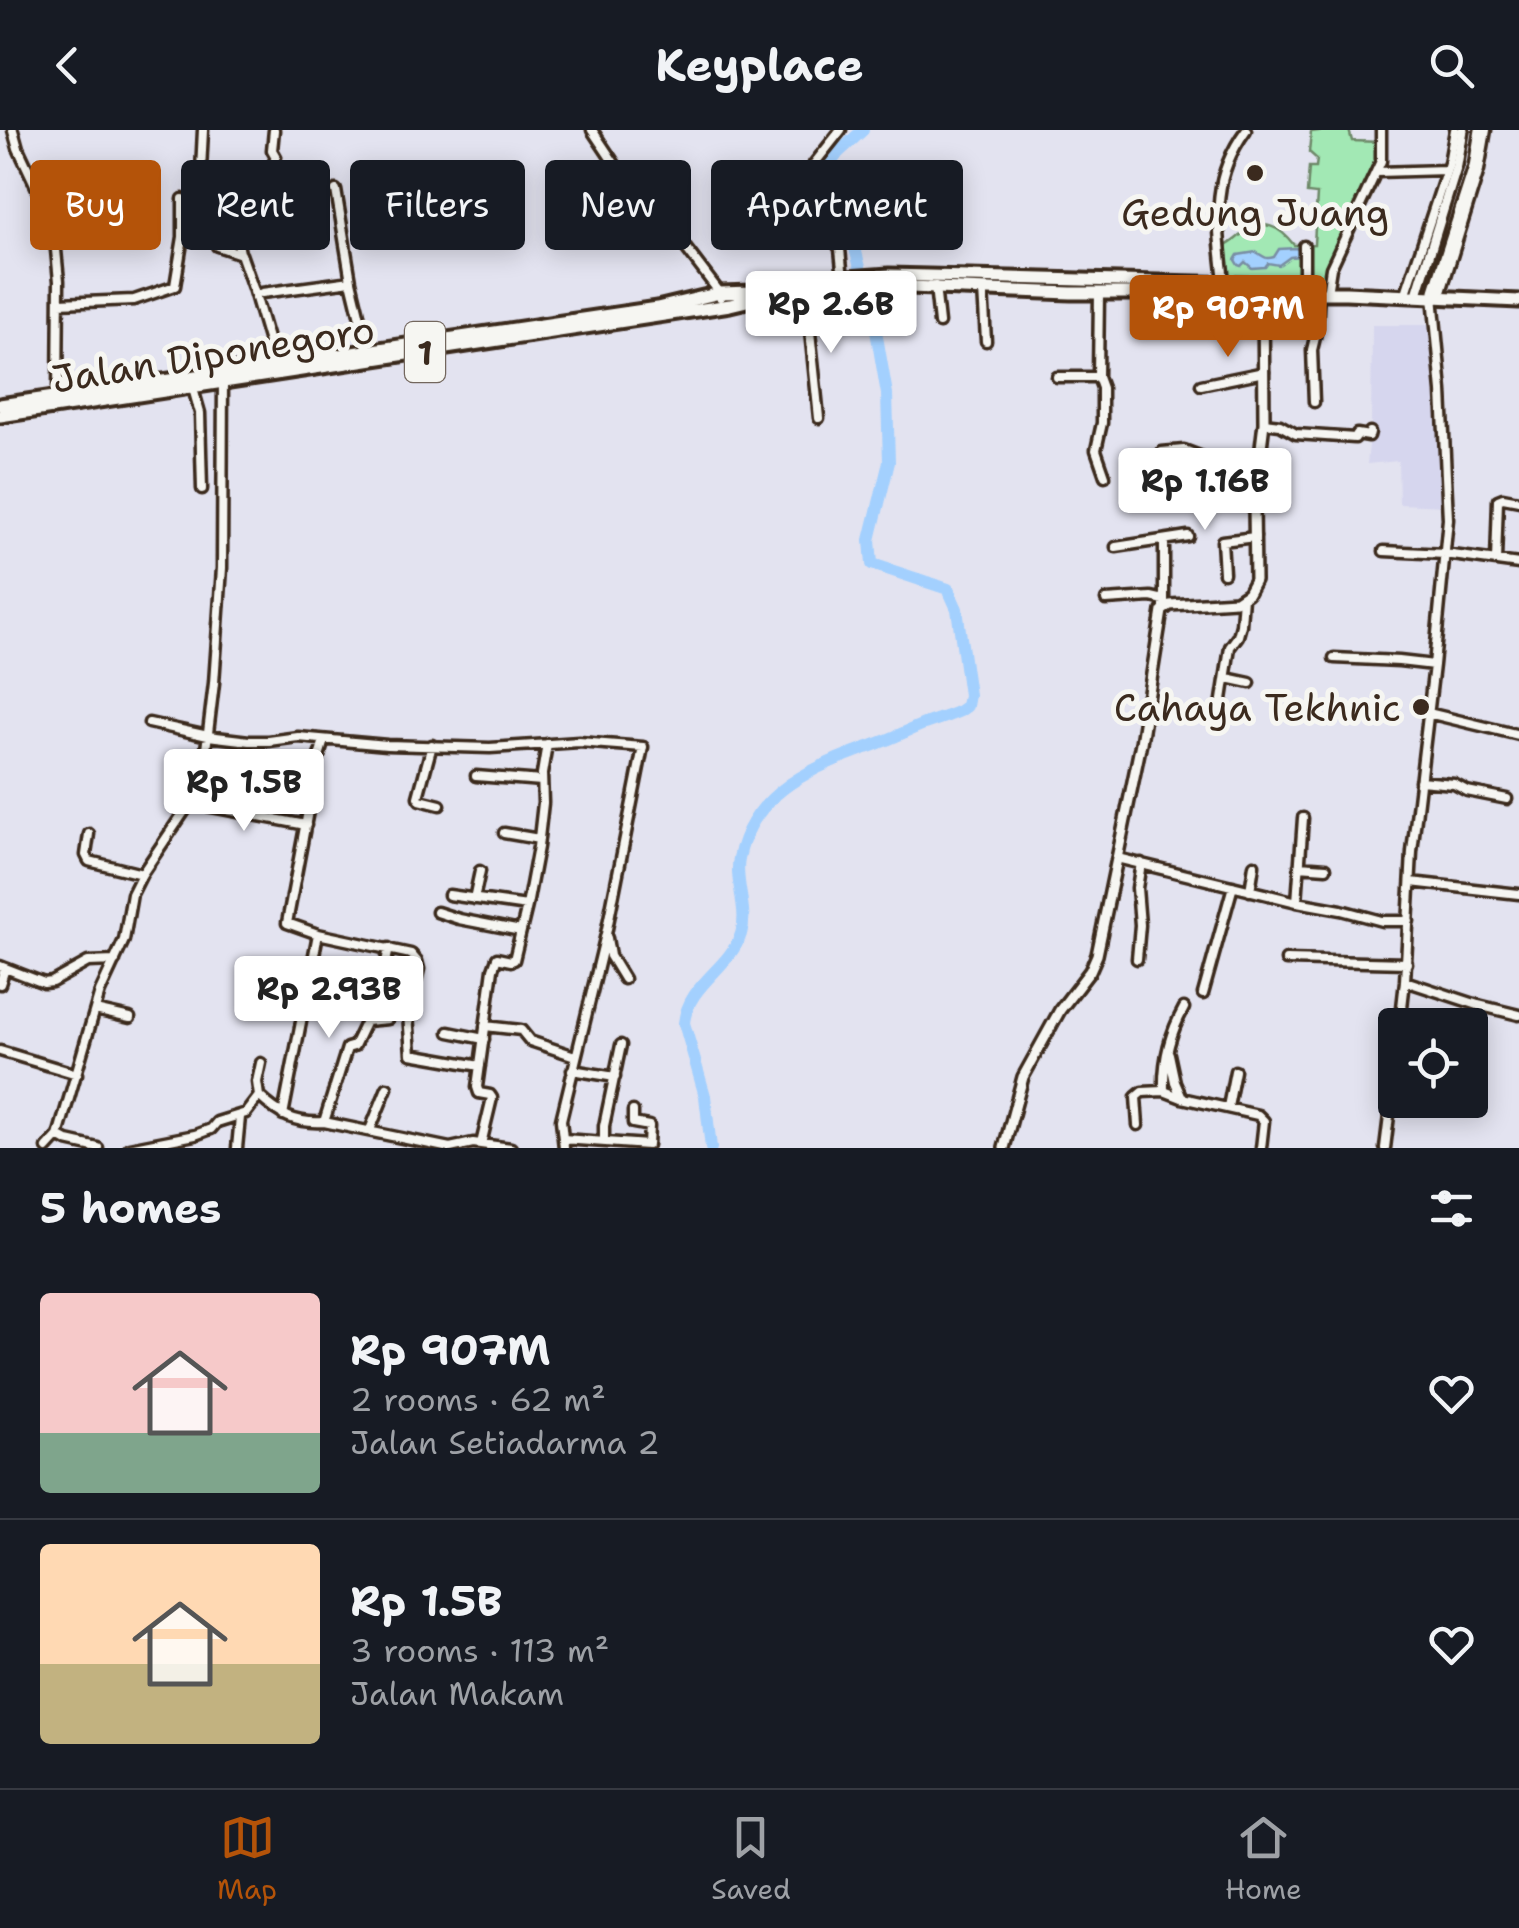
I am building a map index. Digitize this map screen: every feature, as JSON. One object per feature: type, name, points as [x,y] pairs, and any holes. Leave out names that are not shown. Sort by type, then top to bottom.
[{"type":"highway","name":"Jalan Diponegoro","points":[[224,378],[368,350],[847,281]]},
{"type":"highway","name":"1","points":[[847,281],[1224,282],[1519,297]]},
{"type":"highway","name":"1","points":[[886,281],[982,289],[1099,292],[1436,293]]},
{"type":"highway","name":"Jalan Diponegoro","points":[[0,416],[721,300]]},
{"type":"highway","name":"Jalan Diponegoro","points":[[0,405],[191,383]]},
{"type":"main road","points":[[1413,291],[1457,164],[1463,130]]},
{"type":"main road","points":[[1436,293],[1483,130]]},
{"type":"main road","points":[[1004,1148],[1023,1076],[1060,1010],[1095,962],[1142,743],[1164,604],[1222,603],[1244,597],[1255,580],[1254,505],[1264,423],[1263,292]]},
{"type":"street","points":[[13,130],[30,174]]},
{"type":"street","points":[[201,160],[203,130]]},
{"type":"street","points":[[274,130],[272,150],[276,157],[266,183],[264,203],[251,207],[252,223],[235,228],[276,366]]},
{"type":"street","points":[[592,130],[630,187],[676,236],[721,300]]},
{"type":"street","points":[[842,130],[814,164],[807,184],[812,204],[840,249],[847,281]]},
{"type":"street","points":[[1224,282],[1218,193],[1227,162],[1246,130]]},
{"type":"street","points":[[1314,402],[1312,350],[1324,290],[1330,268],[1382,161],[1382,130]]},
{"type":"street","points":[[1413,291],[1455,130]]},
{"type":"street","points":[[1377,172],[1446,170]]},
{"type":"street","points":[[336,190],[350,281],[368,350]]},
{"type":"street","points":[[1304,246],[1304,284]]},
{"type":"street","points":[[56,250],[58,396]]},
{"type":"street","points":[[58,303],[134,300],[176,286],[181,250]]},
{"type":"street","points":[[228,250],[240,254]]},
{"type":"street","points":[[262,293],[350,281]]},
{"type":"street","points":[[935,286],[939,323]]},
{"type":"street","points":[[805,289],[819,418]]},
{"type":"street","points":[[982,289],[986,341]]},
{"type":"street","points":[[1099,292],[1102,423],[1096,450],[1105,476]]},
{"type":"street","points":[[1142,292],[1142,328]]},
{"type":"street","points":[[1402,1008],[1420,781],[1448,519],[1436,293]]},
{"type":"street","points":[[1201,386],[1264,372]]},
{"type":"street","points":[[1057,378],[1098,377]]},
{"type":"street","points":[[47,1148],[58,1136],[100,992],[124,940],[132,894],[190,803],[205,758],[222,568],[224,378]]},
{"type":"street","points":[[191,383],[200,413],[202,489]]},
{"type":"street","points":[[1264,423],[1280,425],[1296,434],[1356,438],[1357,434],[1369,436],[1370,432]]},
{"type":"street","points":[[1162,452],[1184,450],[1206,458],[1261,462]]},
{"type":"street","points":[[1496,561],[1498,500],[1519,500]]},
{"type":"street","points":[[1116,547],[1188,536]]},
{"type":"street","points":[[1224,573],[1222,541],[1255,537]]},
{"type":"street","points":[[1164,540],[1164,604]]},
{"type":"street","points":[[1384,551],[1519,564]]},
{"type":"street","points":[[1106,600],[1155,597],[1164,604]]},
{"type":"street","points":[[1220,714],[1230,647],[1238,636],[1244,597]]},
{"type":"street","points":[[1334,658],[1399,660],[1434,666]]},
{"type":"street","points":[[1226,678],[1250,683]]},
{"type":"street","points":[[1428,713],[1519,734]]},
{"type":"street","points":[[150,724],[249,741],[298,737],[490,748],[590,742],[643,748],[606,934],[561,1120],[561,1136],[564,1143],[648,1145],[649,1126],[633,1124],[633,1112]]},
{"type":"street","points":[[324,740],[286,922],[318,934],[411,954],[419,969],[408,1021],[413,1055],[480,1066]]},
{"type":"street","points":[[481,1144],[492,1098],[477,1090],[495,960],[514,960],[539,838],[548,744]]},
{"type":"street","points":[[432,746],[418,797],[440,805]]},
{"type":"street","points":[[476,776],[542,781]]},
{"type":"street","points":[[1420,781],[1454,784],[1466,791],[1507,800]]},
{"type":"street","points":[[190,803],[306,826]]},
{"type":"street","points":[[1297,902],[1303,818]]},
{"type":"street","points":[[504,833],[539,838]]},
{"type":"street","points":[[89,834],[88,861],[142,874]]},
{"type":"street","points":[[1118,858],[1382,922],[1409,921]]},
{"type":"street","points":[[1137,959],[1141,864]]},
{"type":"street","points":[[1250,891],[1254,865]]},
{"type":"street","points":[[1298,866],[1326,868]]},
{"type":"street","points":[[474,899],[480,871]]},
{"type":"street","points":[[1411,882],[1519,894]]},
{"type":"street","points":[[1203,994],[1234,886]]},
{"type":"street","points":[[448,894],[527,906]]},
{"type":"street","points":[[437,912],[521,931]]},
{"type":"street","points":[[283,1115],[318,934]]},
{"type":"street","points":[[606,934],[610,956],[624,978]]},
{"type":"street","points":[[388,948],[380,985],[412,996]]},
{"type":"street","points":[[1286,960],[1406,964]]},
{"type":"street","points":[[0,984],[2,967],[44,983],[88,962],[116,961]]},
{"type":"street","points":[[1406,981],[1466,1002],[1519,1014]]},
{"type":"street","points":[[324,1122],[346,1048],[354,1046],[366,1020],[388,1018],[395,991]]},
{"type":"street","points":[[1164,1091],[1168,1050],[1184,1008]]},
{"type":"street","points":[[95,1010],[130,1018]]},
{"type":"street","points":[[485,1026],[521,1030],[530,1041],[576,1056]]},
{"type":"street","points":[[448,1032],[484,1039]]},
{"type":"street","points":[[604,1142],[621,1045]]},
{"type":"street","points":[[1168,1050],[1182,1098]]},
{"type":"street","points":[[0,1051],[77,1074]]},
{"type":"street","points":[[129,1148],[194,1135],[212,1129],[217,1122],[240,1117],[259,1096],[260,1063]]},
{"type":"street","points":[[572,1070],[615,1077]]},
{"type":"street","points":[[1228,1107],[1235,1071]]},
{"type":"street","points":[[370,1130],[387,1088]]},
{"type":"street","points":[[1138,1125],[1138,1095],[1164,1091],[1262,1117],[1262,1148]]},
{"type":"street","points":[[259,1096],[291,1120],[370,1130],[402,1143],[450,1148],[473,1143],[510,1148]]},
{"type":"street","points":[[237,1148],[240,1117]]},
{"type":"street","points":[[1385,1148],[1389,1118]]},
{"type":"street","points":[[58,1136],[98,1148]]},
{"type":"shaded area","points":[[1372,325],[1436,325],[1447,506],[1399,504],[1398,461],[1367,464]]},
{"type":"green space","points":[[1349,130],[1352,141],[1382,142],[1383,148],[1339,251],[1328,287],[1519,293],[1519,301],[882,286],[368,351],[848,278],[1224,282],[1221,248],[1257,226],[1271,226],[1294,245],[1314,244],[1317,194],[1307,193],[1309,167],[1316,167],[1317,159],[1309,152],[1311,132]]},
{"type":"water","points":[[1296,248],[1300,256],[1290,257],[1279,265],[1268,263],[1252,268],[1245,262],[1238,265],[1235,260],[1238,255],[1256,252],[1271,258],[1279,249]]},
{"type":"waterway","points":[[711,1148],[705,1096],[684,1023],[693,998],[728,957],[741,934],[738,867],[746,834],[773,798],[809,772],[960,711],[967,706],[969,695],[957,609],[948,589],[872,564],[870,540],[889,462],[887,394],[875,325],[850,229],[824,186],[826,170],[863,130]]},
{"type":"place","name":"Gedung Juang","points":[[1255,173]]},
{"type":"place","name":"Cahaya Tekhnic","points":[[1421,707]]}]
